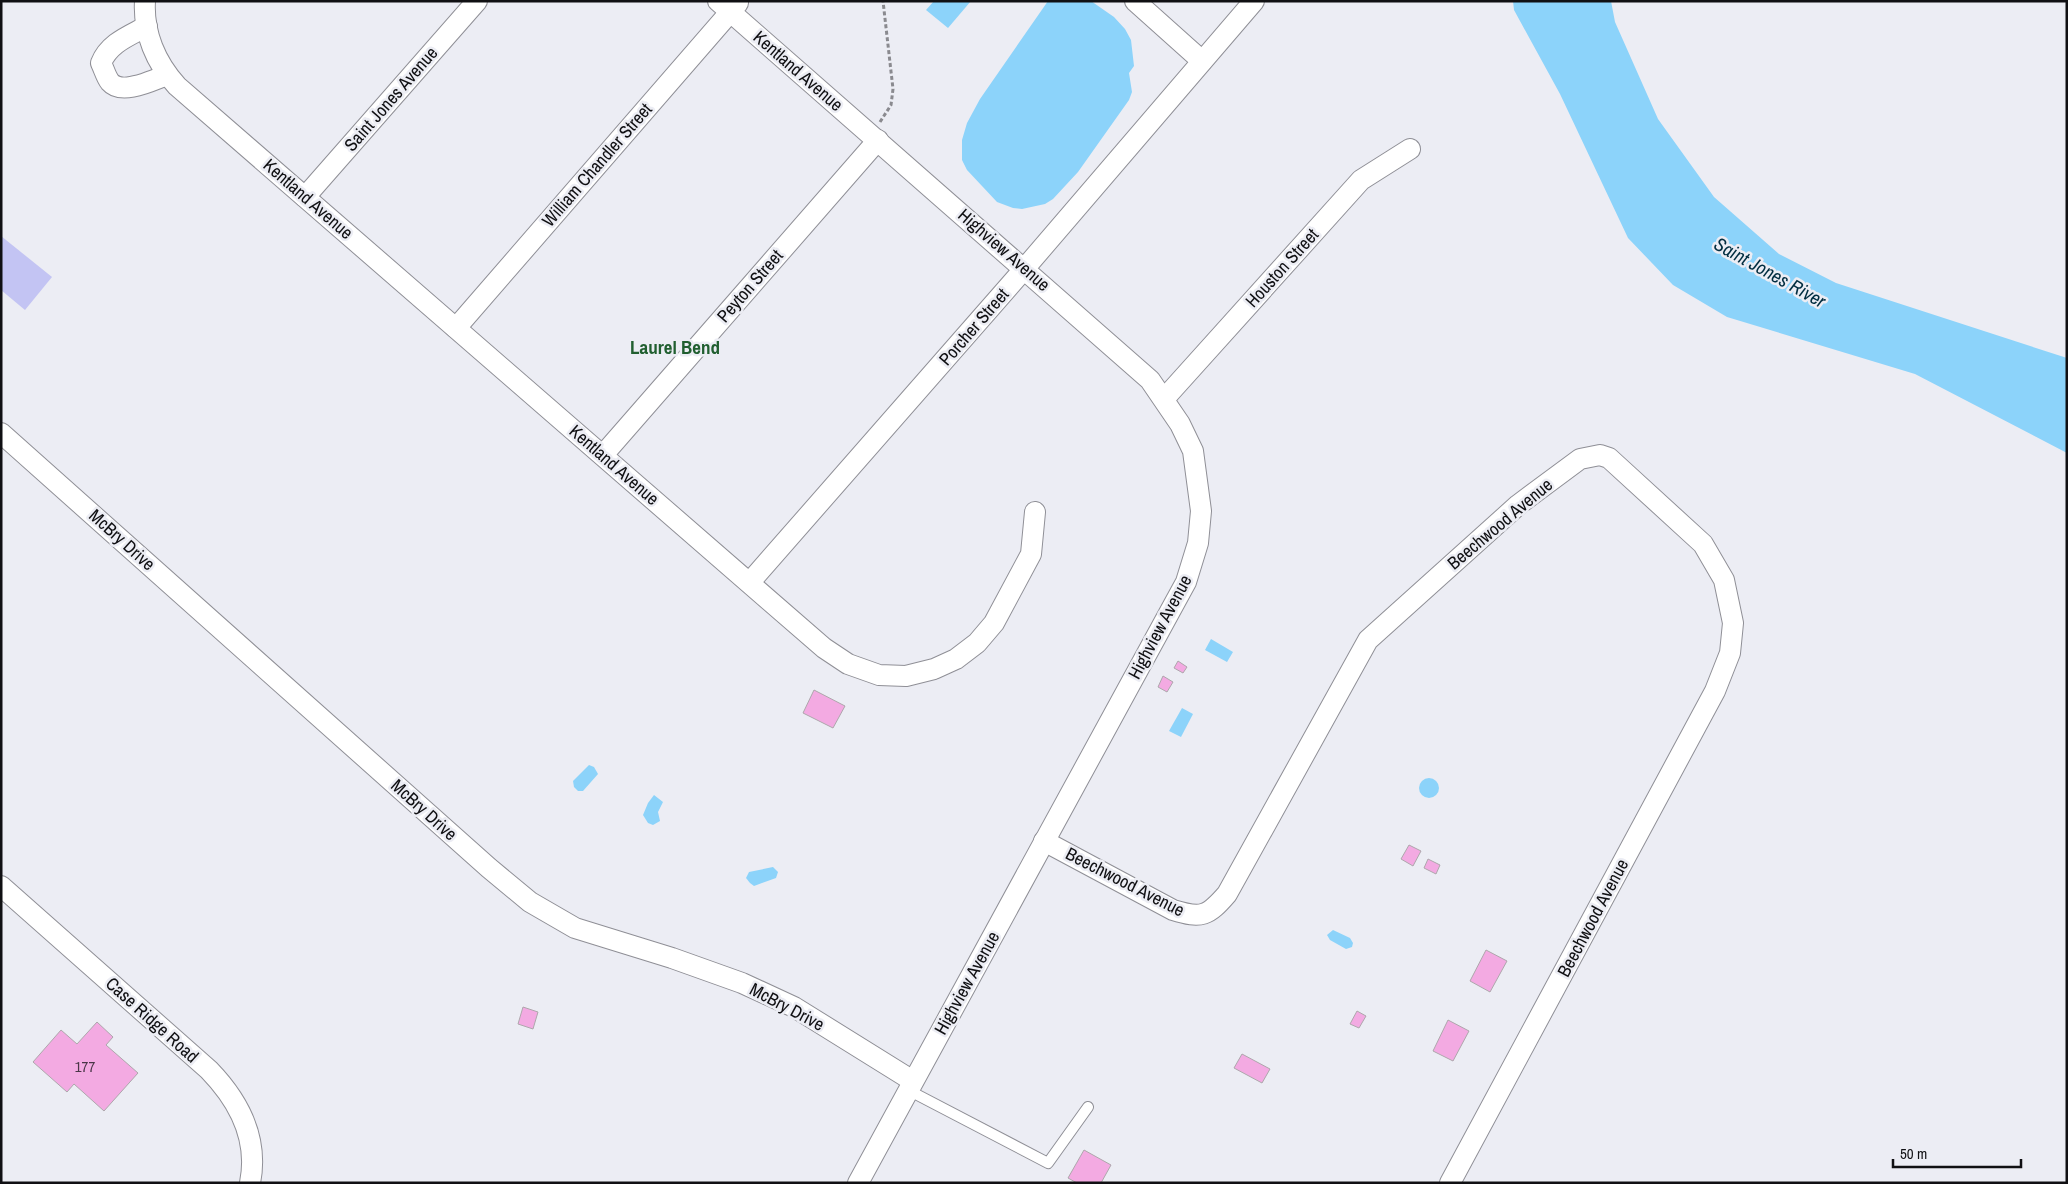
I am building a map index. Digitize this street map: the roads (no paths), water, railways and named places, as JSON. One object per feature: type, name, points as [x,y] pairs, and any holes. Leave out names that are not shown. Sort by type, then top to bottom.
[{"type":"street","name":"Kentland Avenue","points":[[145,1],[151,46],[167,75],[184,92],[824,648],[848,664],[879,674],[906,676],[956,659],[977,643],[994,623],[1032,554],[1035,512]]},
{"type":"street","name":"Saint Jones Avenue","points":[[305,197],[476,1]]},
{"type":"street","points":[[1135,1],[1202,60]]},
{"type":"street","name":"Porcher Street","points":[[750,582],[1025,268],[1254,1]]},
{"type":"street","name":"Kentland Avenue","points":[[729,5],[879,131]]},
{"type":"street","name":"William Chandler Street","points":[[456,328],[729,5]]},
{"type":"street","points":[[147,26],[116,42],[106,53],[102,63],[105,72],[110,82],[120,87],[136,86],[167,75]]},
{"type":"street","name":"Highview Avenue","points":[[858,1183],[1186,582],[1198,543],[1201,511],[1193,451],[1180,424],[1150,380],[1025,268],[879,131]]},
{"type":"street","name":"Peyton Street","points":[[603,455],[879,131]]},
{"type":"street","name":"Houston Street","points":[[1164,399],[1361,180],[1410,148]]},
{"type":"street","name":"McBry Drive","points":[[1,433],[489,868],[530,902],[575,928],[672,958],[742,983],[785,1003],[911,1086]]},
{"type":"street","name":"Beechwood Avenue","points":[[1044,842],[1173,910],[1192,916],[1212,912],[1227,894],[1368,640],[1518,505],[1580,460],[1600,455],[1609,458],[1703,544],[1727,589],[1733,623],[1730,653],[1715,691],[1450,1183]]},
{"type":"street","name":"Case Ridge Road","points":[[1,886],[228,1089],[243,1117],[251,1142],[250,1183]]},
{"type":"lane","points":[[911,1086],[1048,1163],[1088,1107]]},
{"type":"water","points":[[934,1],[971,1],[948,28],[926,10]]},
{"type":"water","points":[[1048,1],[1091,1],[1114,17],[1125,29],[1131,40],[1134,66],[1129,73],[1132,92],[1129,100],[1078,172],[1053,199],[1045,204],[1022,209],[1013,208],[997,202],[967,170],[962,160],[962,140],[967,123],[980,99]]},
{"type":"water","name":"Saint Jones River","points":[[1513,1],[1611,1],[1615,22],[1658,119],[1714,197],[1779,254],[1836,283],[2067,358],[2067,453],[1915,374],[1727,317],[1673,285],[1628,238],[1560,94],[1514,10]]},
{"type":"water","points":[[1211,639],[1233,652],[1227,662],[1205,650]]},
{"type":"water","points":[[1182,708],[1193,714],[1181,737],[1169,731]]},
{"type":"water","points":[[589,765],[594,767],[598,774],[583,791],[578,791],[574,787],[573,781]]},
{"type":"water","points":[[1429,778],[1436,781],[1439,788],[1436,795],[1429,798],[1422,795],[1419,788],[1422,781]]},
{"type":"water","points":[[654,795],[663,802],[658,812],[660,821],[653,825],[648,823],[643,815]]},
{"type":"water","points":[[773,867],[778,872],[776,878],[754,886],[746,878],[749,872]]},
{"type":"water","points":[[1333,930],[1350,938],[1353,943],[1352,947],[1346,949],[1330,940],[1327,935]]},
{"type":"district","name":"Laurel Bend","points":[[675,347]]}]
